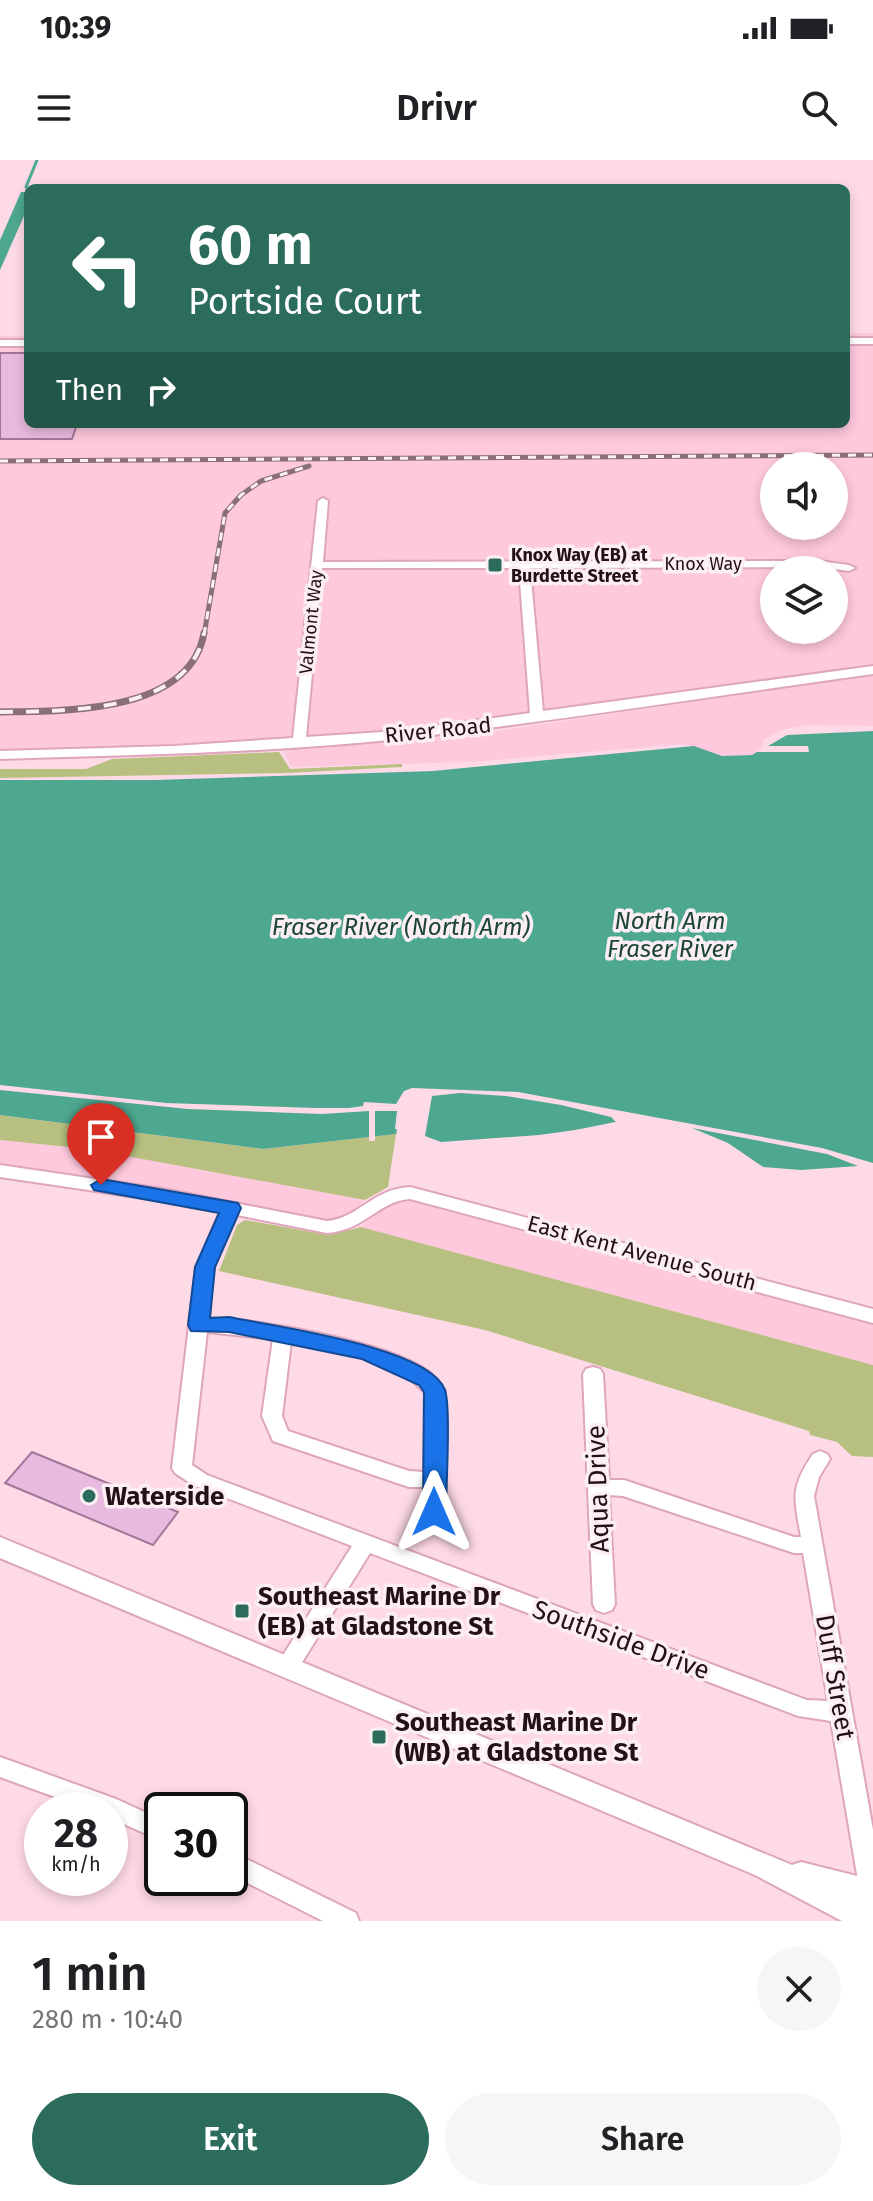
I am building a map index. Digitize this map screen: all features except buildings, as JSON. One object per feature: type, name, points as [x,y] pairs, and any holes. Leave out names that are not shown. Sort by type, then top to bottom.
[{"type":"main road","points":[[0,1547],[766,1866],[871,1921]]},
{"type":"main road","points":[[766,1866],[873,1895]]},
{"type":"street","points":[[850,341],[873,341]]},
{"type":"street","points":[[0,343],[24,343]]},
{"type":"street","name":"Valmont Way","points":[[299,743],[323,501]]},
{"type":"street","name":"Knox Way","points":[[317,565],[806,564],[849,568]]},
{"type":"street","points":[[524,565],[537,718]]},
{"type":"street","name":"River Road","points":[[0,755],[299,743],[537,718],[873,670]]},
{"type":"street","points":[[0,1171],[231,1208],[205,1267],[198,1325],[229,1325],[367,1352],[427,1379],[435,1391],[434,1512],[428,1524]]},
{"type":"street","name":"East Kent Avenue South","points":[[231,1208],[336,1227],[360,1218],[375,1203],[391,1194],[410,1193],[873,1316]]},
{"type":"street","name":"Southside Drive","points":[[198,1325],[182,1468],[200,1480],[806,1709],[841,1712]]},
{"type":"street","points":[[283,1334],[272,1416],[280,1436],[409,1479],[434,1480]]},
{"type":"street","name":"Aqua Drive","points":[[593,1374],[601,1487],[597,1508],[604,1604]]},
{"type":"street","name":"Duff Street","points":[[820,1459],[809,1476],[804,1496],[873,1895]]},
{"type":"street","points":[[601,1487],[624,1488],[794,1545],[813,1544]]},
{"type":"street","points":[[288,1666],[364,1544]]},
{"type":"street","points":[[0,1767],[108,1806],[144,1823]]},
{"type":"street","points":[[248,1871],[347,1921]]},
{"type":"shaded area","points":[[850,333],[873,333],[873,670],[398,735],[0,755],[0,336],[24,336],[24,428],[850,428]]},
{"type":"shaded area","points":[[873,675],[873,726],[807,725],[781,730],[763,740],[763,747],[752,755],[722,756],[684,744],[471,762],[291,767],[283,751],[476,734]]},
{"type":"shaded area","points":[[279,752],[290,769],[402,764],[402,767],[288,773],[0,778],[0,769],[86,769],[112,759]]},
{"type":"shaded area","points":[[0,1115],[263,1149],[396,1134],[388,1187],[365,1200],[88,1149],[0,1140]]},
{"type":"shaded area","points":[[0,1140],[88,1149],[365,1200],[350,1215],[326,1220],[164,1188],[0,1164]]},
{"type":"shaded area","points":[[405,1200],[873,1325],[873,1365],[361,1227],[385,1207]]},
{"type":"shaded area","points":[[245,1220],[329,1235],[361,1227],[873,1365],[873,1457],[852,1456],[837,1442],[810,1435],[809,1431],[485,1330],[219,1271],[237,1225]]},
{"type":"water","points":[[21,192],[24,192],[24,216],[0,270],[0,240]]},
{"type":"water","name":"North Arm Fraser River","points":[[873,729],[873,1171],[770,1171],[712,1138],[655,1120],[625,1120],[536,1138],[440,1144],[423,1140],[428,1093],[406,1094],[396,1134],[263,1149],[0,1115],[0,780],[155,780],[433,771],[694,746],[722,756],[752,755],[786,734]]},
{"type":"pier","points":[[873,727],[873,731],[787,735],[768,746],[808,746],[809,752],[756,752],[775,735],[795,730]]},
{"type":"pier","points":[[0,1085],[166,1103],[316,1108],[349,1108],[363,1106],[364,1102],[396,1104],[404,1091],[412,1088],[518,1092],[822,1148],[873,1163],[873,1175],[773,1175],[747,1164],[715,1141],[674,1126],[617,1123],[611,1117],[506,1096],[460,1093],[432,1096],[425,1136],[441,1142],[590,1128],[533,1142],[438,1147],[422,1142],[416,1135],[425,1095],[410,1096],[401,1130],[395,1129],[397,1111],[375,1111],[375,1141],[369,1141],[369,1111],[322,1114],[188,1109],[0,1090]],"holes":[[[692,1128],[827,1154],[858,1166],[801,1170],[763,1167],[728,1143]]]},
{"type":"waterway","points":[[27,184],[37,160]]},
{"type":"railway","points":[[0,461],[873,455]]},
{"type":"railway","points":[[204,635],[225,513],[241,495],[261,481],[309,466]]},
{"type":"railway","points":[[0,712],[89,708],[150,693],[175,679],[194,660],[204,633]]},
{"type":"place","name":"Knox Way (EB) at Burdette Street","points":[[495,565]]},
{"type":"place","name":"Waterside","points":[[89,1496]]},
{"type":"place","name":"Southeast Marine Dr (EB) at Gladstone St","points":[[242,1611]]},
{"type":"place","name":"Southeast Marine Dr (WB) at Gladstone St","points":[[379,1737]]},
{"type":"route","points":[[101,1185],[231,1208],[205,1267],[198,1325],[229,1325],[367,1352],[427,1379],[435,1391],[434,1512]]},
{"type":"water label","name":"Fraser River (North Arm)","points":[[401,927]]}]
